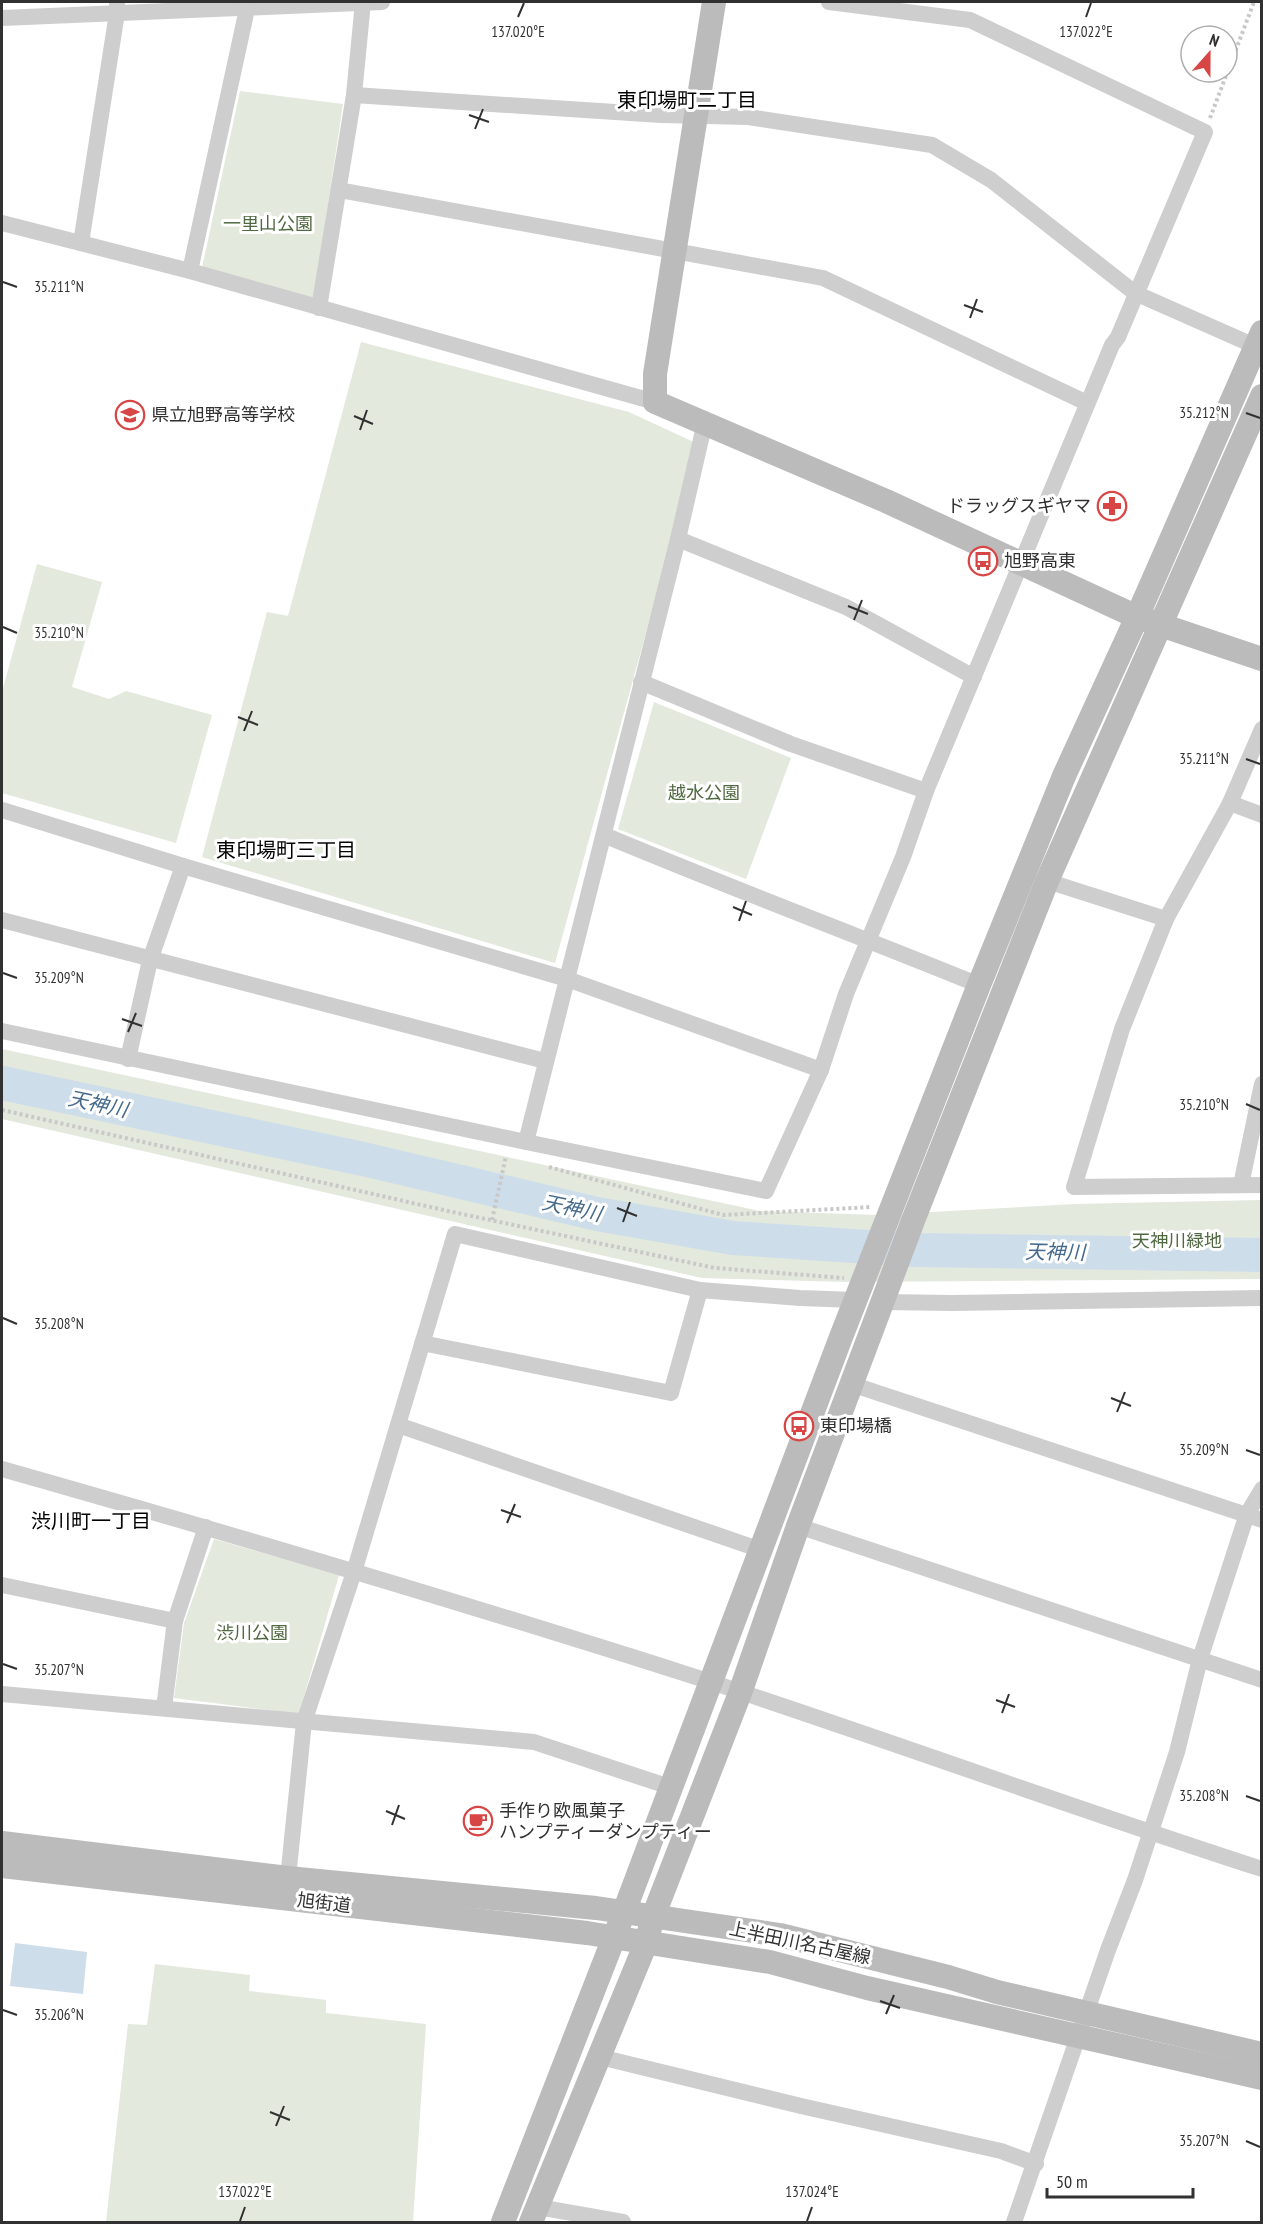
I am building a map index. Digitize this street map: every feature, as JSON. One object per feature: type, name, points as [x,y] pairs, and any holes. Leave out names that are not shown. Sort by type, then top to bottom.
[{"type":"street","points":[[319,308],[354,95],[363,2]]},
{"type":"street","points":[[2,18],[117,7],[247,9],[382,2]]},
{"type":"street","points":[[655,402],[655,374],[714,2]]},
{"type":"street","points":[[2,1031],[766,1191],[821,1070],[846,994],[903,857],[926,791],[1087,403],[1112,345],[1118,337],[1205,132],[970,20],[829,2]]},
{"type":"street","points":[[81,243],[117,7]]},
{"type":"street","points":[[190,271],[247,9]]},
{"type":"street","points":[[354,95],[661,115],[778,120],[932,145],[991,180],[1135,293],[1258,339],[1065,776],[979,984],[861,1285],[624,1912],[503,2223]]},
{"type":"street","points":[[339,190],[823,278],[1087,403]]},
{"type":"street","points":[[2,223],[190,271],[655,402],[886,501],[1137,617],[1262,659]]},
{"type":"street","points":[[622,2223],[535,2215],[646,1943],[653,1917],[740,1693],[798,1526],[851,1384],[1047,881],[1262,396]]},
{"type":"street","points":[[526,1142],[678,539],[705,422]]},
{"type":"street","points":[[678,539],[846,607],[974,677]]},
{"type":"street","points":[[641,682],[791,744],[926,791]]},
{"type":"street","points":[[1262,729],[1230,802],[1166,919],[1122,1029],[1074,1187],[1262,1185]]},
{"type":"street","points":[[1230,802],[1262,815]]},
{"type":"street","points":[[2,810],[567,979],[821,1070]]},
{"type":"street","points":[[603,835],[714,881],[979,984]]},
{"type":"street","points":[[128,1059],[150,960],[183,866]]},
{"type":"street","points":[[1047,881],[1166,919]]},
{"type":"street","points":[[2,920],[545,1061]]},
{"type":"street","points":[[1241,1185],[1262,1084]]},
{"type":"street","points":[[288,1878],[304,1722],[354,1572],[455,1234],[700,1290],[800,1298],[861,1285]]},
{"type":"street","points":[[422,1343],[671,1393],[700,1290]]},
{"type":"street","points":[[882,1302],[952,1304],[1262,1298]]},
{"type":"street","points":[[851,1384],[1254,1517]]},
{"type":"street","points":[[398,1425],[761,1550]]},
{"type":"street","points":[[2,1469],[206,1527],[710,1682],[1149,1833],[1262,1869]]},
{"type":"street","points":[[1014,2223],[1135,1880],[1177,1752],[1200,1659],[1254,1517],[1262,1489]]},
{"type":"street","points":[[798,1526],[1262,1680]]},
{"type":"street","points":[[164,1708],[176,1621],[206,1527]]},
{"type":"street","points":[[2,1585],[176,1621]]},
{"type":"street","points":[[2,1694],[534,1742],[670,1787]]},
{"type":"street","name":"旭街道","points":[[2,1843],[288,1878],[624,1912]]},
{"type":"street","name":"旭街道","points":[[2,1866],[646,1943]]},
{"type":"street","name":"上半田川名古屋線","points":[[624,1912],[780,1935],[1262,2078]]},
{"type":"street","name":"上半田川名古屋線","points":[[646,1943],[770,1962],[867,1988],[1024,2025],[1083,2024],[1262,2054]]},
{"type":"street","points":[[600,2057],[801,2106],[1001,2151],[1036,2164]]},
{"type":"path","points":[[1205,132],[1254,2]]},
{"type":"path","points":[[2,1110],[715,1268],[861,1285]]},
{"type":"path","points":[[492,1220],[506,1155]]},
{"type":"green space","name":"一里山公園","points":[[240,91],[343,104],[314,298],[202,268]]},
{"type":"green space","points":[[361,342],[629,412],[698,444],[555,963],[202,857],[267,612],[288,616]]},
{"type":"green space","points":[[37,564],[102,582],[72,687],[109,699],[126,691],[212,715],[176,843],[2,793],[2,692]]},
{"type":"green space","name":"越水公園","points":[[654,702],[791,758],[746,879],[618,829]]},
{"type":"green space","name":"天神川緑地","points":[[2,1049],[760,1211],[878,1215],[1075,1204],[1261,1200],[1261,1279],[849,1282],[702,1278],[2,1119]]},
{"type":"green space","name":"渋川公園","points":[[214,1539],[339,1575],[299,1714],[174,1698],[184,1623]]},
{"type":"green space","points":[[155,1964],[250,1975],[249,1991],[326,2000],[326,2013],[426,2024],[413,2222],[106,2222],[128,2024],[147,2025]]},
{"type":"water","points":[[15,1943],[87,1952],[83,1994],[10,1986]]},
{"type":"waterway","name":"天神川","points":[[2,1083],[363,1159],[597,1214],[733,1238],[914,1250],[1262,1255]]},
{"type":"place","name":"県立旭野高等学校","points":[[130,415]]},
{"type":"place","name":"ドラッグスギヤマ","points":[[1112,506]]},
{"type":"place","name":"旭野高東","points":[[983,561]]},
{"type":"place","name":"東印場橋","points":[[799,1426]]},
{"type":"place","name":"手作り欧風菓子 ハンプティーダンプティー","points":[[478,1821]]},
{"type":"district","name":"東印場町二丁目","points":[[687,100]]},
{"type":"district","name":"東印場町三丁目","points":[[286,850]]},
{"type":"district","name":"渋川町一丁目","points":[[91,1521]]}]
